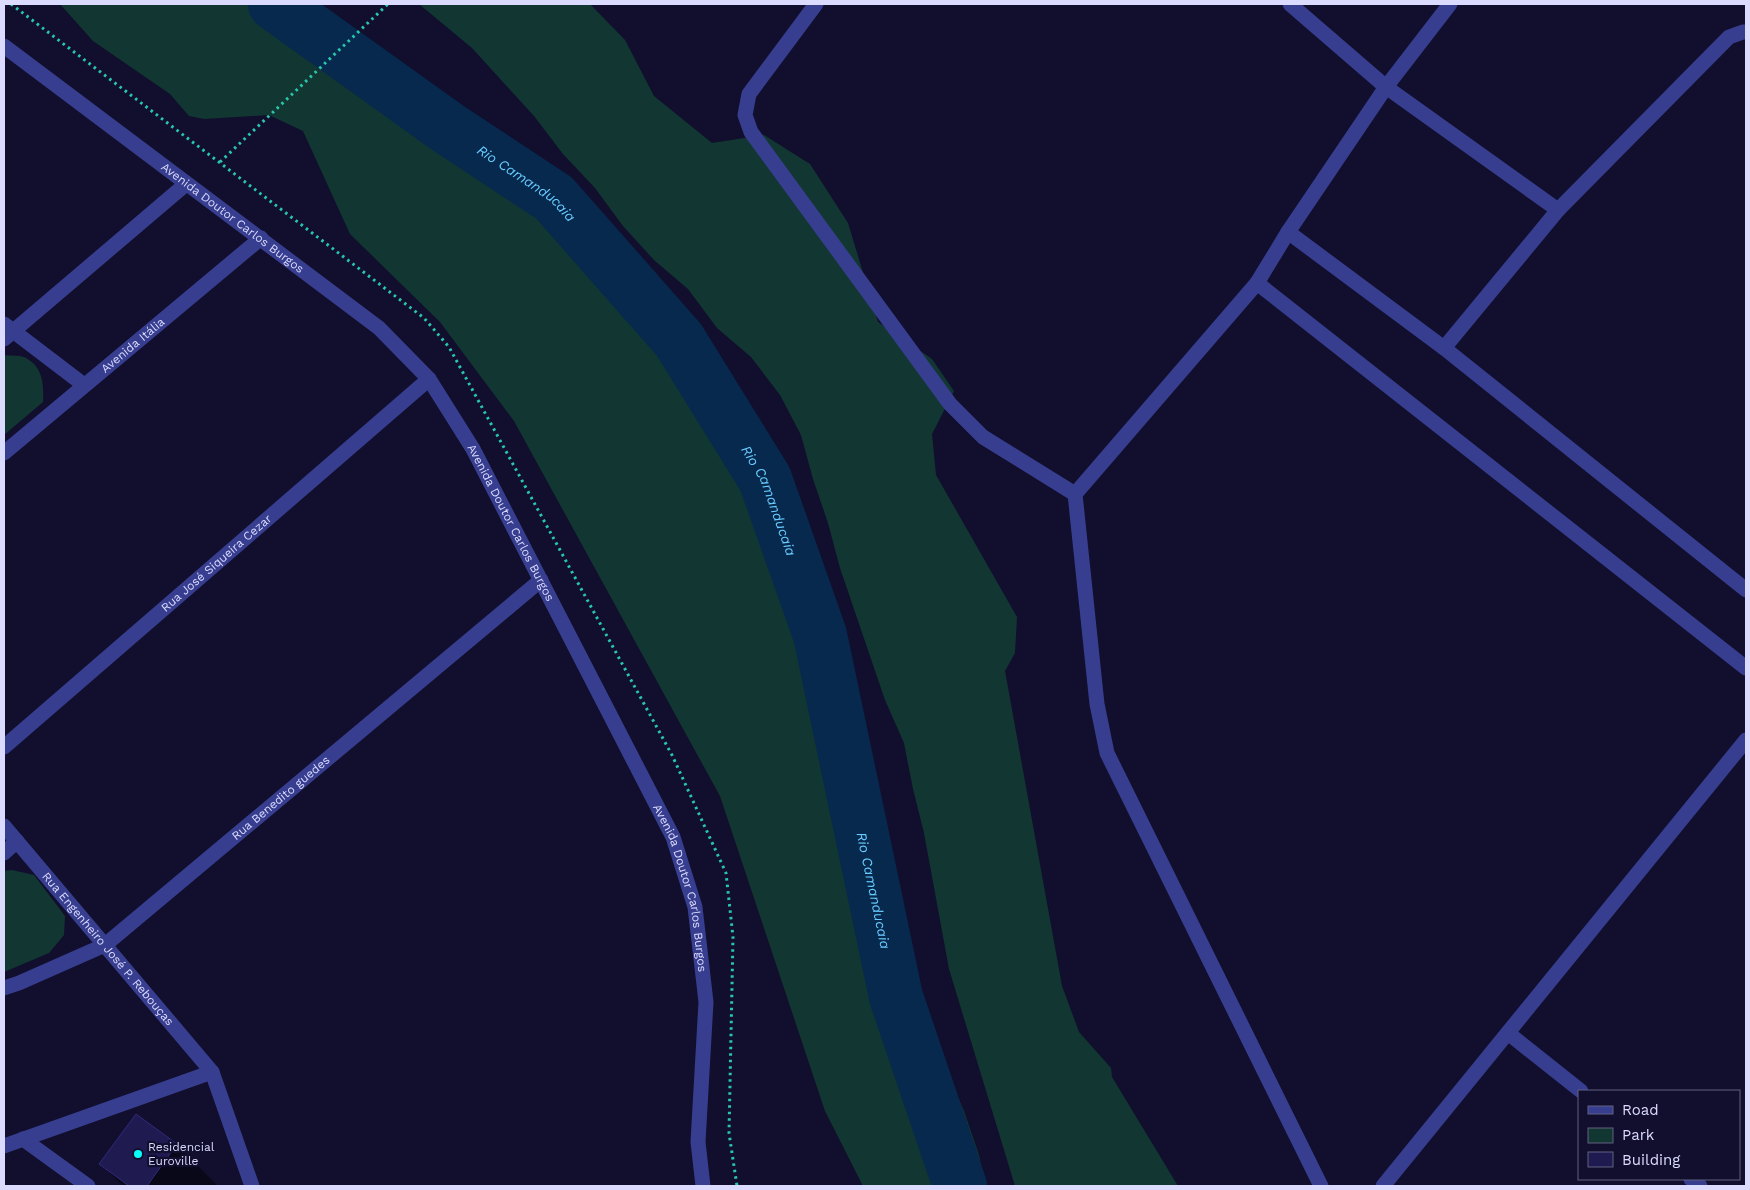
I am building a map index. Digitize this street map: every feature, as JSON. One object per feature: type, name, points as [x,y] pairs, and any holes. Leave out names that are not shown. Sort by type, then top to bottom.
[{"type":"street","points":[[816,4],[750,94],[746,115],[751,132],[950,404],[983,437],[1075,494]]},
{"type":"street","points":[[1290,4],[1386,87],[1558,210]]},
{"type":"street","points":[[1320,1186],[1107,752],[1097,704],[1075,494],[1257,283],[1288,232],[1386,87],[1450,4]]},
{"type":"street","points":[[1444,348],[1558,210],[1728,37],[1746,32]]},
{"type":"street","name":"Avenida Doutor Carlos Burgos","points":[[4,46],[379,328],[429,378],[473,448],[674,837],[695,907],[706,1002],[698,1142],[703,1186]]},
{"type":"street","points":[[84,384],[7,331],[186,184]]},
{"type":"street","points":[[1288,232],[1444,348],[1746,590]]},
{"type":"street","name":"Avenida Itália","points":[[4,452],[261,238]]},
{"type":"street","points":[[1257,283],[1746,668]]},
{"type":"street","name":"Rua José Siqueira Cezar","points":[[4,747],[429,378]]},
{"type":"street","name":"Rua Benedito guedes","points":[[4,988],[106,945],[541,580]]},
{"type":"street","points":[[1383,1186],[1746,740]]},
{"type":"street","name":"Rua Engenheiro José P. Rebouças","points":[[4,826],[212,1072]]},
{"type":"street","points":[[4,853],[17,841]]},
{"type":"street","points":[[1508,1033],[1580,1090]]},
{"type":"street","points":[[4,1146],[212,1072],[252,1186]]},
{"type":"street","points":[[23,1139],[88,1186]]},
{"type":"path","points":[[11,4],[220,162],[388,4]]},
{"type":"green space","points":[[60,4],[276,4],[320,43],[358,73],[397,94],[440,112],[477,137],[511,167],[543,201],[611,261],[642,294],[694,378],[755,454],[780,493],[798,536],[810,581],[826,671],[838,716],[857,759],[886,941],[898,985],[917,1029],[945,1067],[964,1111],[979,1155],[985,1186],[863,1186],[825,1111],[720,796],[514,421],[440,322],[350,234],[303,131],[269,115],[204,119],[189,116],[170,94],[93,41]]},
{"type":"green space","points":[[419,4],[590,4],[625,40],[654,96],[712,143],[764,135],[810,164],[848,223],[878,322],[932,359],[954,391],[932,434],[936,475],[1017,617],[1015,653],[1005,671],[1062,986],[1079,1032],[1111,1068],[1112,1077],[1178,1186],[1015,1186],[949,969],[924,833],[904,743],[885,700],[840,568],[801,435],[780,395],[751,357],[717,328],[688,289],[654,260],[623,226],[595,188],[563,154],[534,116],[472,48]]},
{"type":"green space","points":[[4,355],[24,357],[35,365],[41,376],[43,402],[4,435]]},
{"type":"green space","points":[[12,870],[34,875],[65,916],[64,935],[49,953],[4,972],[4,871]]},
{"type":"building","name":"Residencial Euroville","points":[[136,1114],[177,1144],[147,1186],[129,1186],[99,1164]]},
{"type":"waterway","name":"Rio Camanducaia","points":[[275,4],[448,128],[554,198],[679,340],[765,479],[820,635],[896,997],[960,1186]]},
{"type":"place","name":"Residencial Euroville","points":[[138,1154]]}]
